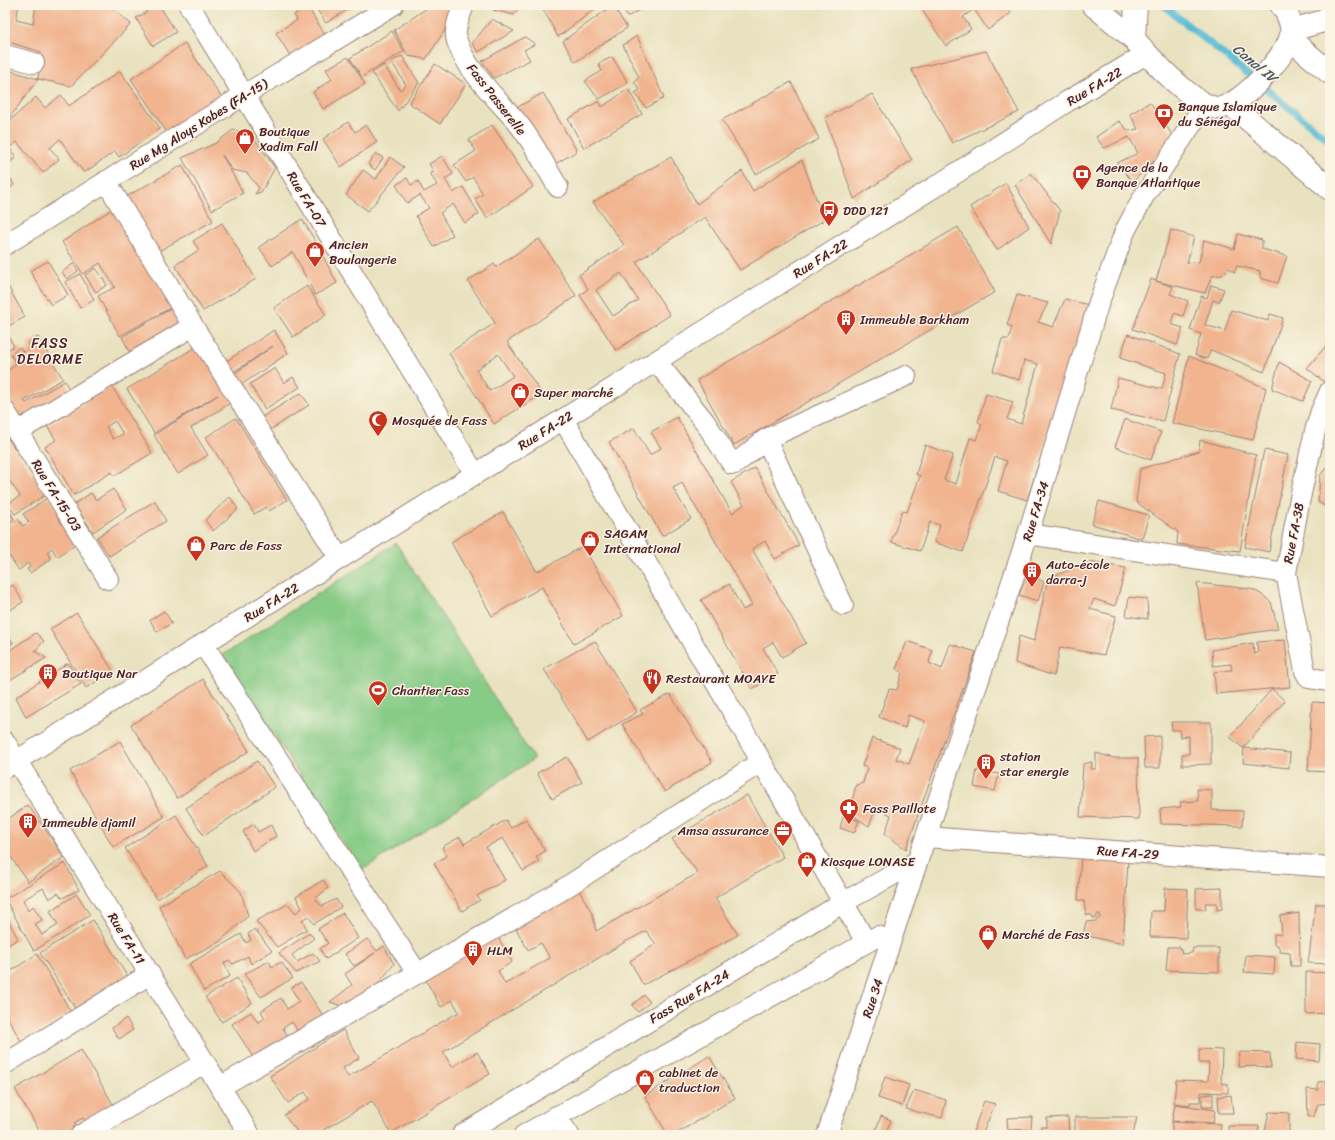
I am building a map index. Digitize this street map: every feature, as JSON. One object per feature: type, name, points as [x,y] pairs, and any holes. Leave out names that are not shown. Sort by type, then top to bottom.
[{"type":"main road","points":[[1093,5],[1140,46],[1180,86],[1204,104],[1218,108],[1231,105],[1263,77],[1279,60],[1291,34],[1330,16]]},
{"type":"main road","points":[[1136,5],[1140,46]]},
{"type":"main road","points":[[1281,5],[1284,9],[1291,34],[1330,73]]},
{"type":"main road","points":[[1231,105],[1330,189]]},
{"type":"street","name":"Rue FA-07","points":[[189,5],[475,474]]},
{"type":"street","name":"Rue Mg Aloys Kobes (FA-15)","points":[[5,245],[244,95],[393,5]]},
{"type":"street","name":"Fass Passerelle","points":[[464,5],[458,23],[456,40],[466,59],[492,95],[518,123],[558,187]]},
{"type":"street","name":"Rue FA-22","points":[[11,764],[944,181],[1068,101],[1140,46]]},
{"type":"street","points":[[5,55],[34,63]]},
{"type":"street","name":"Rue FA-34","points":[[918,861],[1028,534],[1101,295],[1125,231],[1144,196],[1204,104]]},
{"type":"street","points":[[106,181],[193,326],[340,559]]},
{"type":"street","points":[[17,432],[193,326]]},
{"type":"street","points":[[656,361],[706,422],[732,464],[735,464],[766,439],[906,376]]},
{"type":"street","name":"Rue FA-38","points":[[1330,391],[1321,411],[1323,437],[1300,498],[1286,573],[1306,671],[1309,678],[1330,680]]},
{"type":"street","name":"Rue FA-15-03","points":[[5,411],[108,578]]},
{"type":"street","points":[[563,419],[866,942]]},
{"type":"street","points":[[766,439],[843,605]]},
{"type":"street","points":[[1028,534],[1286,573]]},
{"type":"street","points":[[203,644],[417,973]]},
{"type":"street","name":"Rue FA-11","points":[[5,742],[11,764],[150,974],[250,1135]]},
{"type":"street","points":[[220,1087],[557,893],[761,762]]},
{"type":"street","name":"Rue FA-29","points":[[926,837],[1330,867]]},
{"type":"street","name":"Fass Rue FA-24","points":[[462,1135],[844,902],[918,861]]},
{"type":"street","name":"Rue 34","points":[[827,1135],[894,928],[918,861]]},
{"type":"street","points":[[524,1135],[866,942],[894,928]]},
{"type":"street","points":[[7,1058],[150,974]]},
{"type":"street","points":[[80,1135],[204,1063]]},
{"type":"street","points":[[556,1116],[568,1135]]},
{"type":"green space","name":"Chantier Fass","points":[[396,543],[534,759],[361,871],[223,655]]},
{"type":"building","points":[[5,5],[19,5],[16,20],[33,24],[36,5],[109,5],[131,24],[71,86],[38,79],[41,52],[5,41]]},
{"type":"building","points":[[143,5],[159,5],[176,32],[153,46],[136,18],[147,12]]},
{"type":"building","points":[[314,5],[355,5],[326,23]]},
{"type":"building","points":[[432,5],[457,5],[458,10],[426,59],[408,56],[394,30]]},
{"type":"building","points":[[497,5],[520,5],[514,15],[493,10]]},
{"type":"building","points":[[541,5],[600,5],[558,37]]},
{"type":"building","points":[[613,5],[627,28],[575,62],[563,41]]},
{"type":"building","points":[[621,5],[639,5],[641,9],[627,17]]},
{"type":"building","points":[[919,5],[1006,5],[1011,13],[988,30],[974,9],[963,17],[971,29],[946,46]]},
{"type":"building","points":[[307,6],[325,35],[291,57],[276,33],[297,20],[294,15]]},
{"type":"building","points":[[492,19],[514,31],[478,52],[472,43]]},
{"type":"building","points":[[392,31],[404,51],[362,77],[350,58]]},
{"type":"building","points":[[637,36],[664,98],[646,108],[635,93],[640,90],[634,82],[639,77],[623,45]]},
{"type":"building","points":[[525,37],[535,44],[524,50],[530,60],[494,78],[482,61]]},
{"type":"building","points":[[185,43],[222,98],[168,134],[131,79]]},
{"type":"building","points":[[986,51],[1019,112],[952,143],[911,69]]},
{"type":"building","points":[[402,56],[419,83],[398,111],[372,73],[384,65],[400,90],[406,85],[391,61]]},
{"type":"building","points":[[348,57],[365,84],[323,109],[313,92],[332,79],[326,69]]},
{"type":"building","points":[[612,57],[628,83],[599,99],[585,81],[602,71],[598,64]]},
{"type":"building","points":[[435,64],[466,84],[440,124],[409,103]]},
{"type":"building","points":[[5,69],[38,79],[5,124]]},
{"type":"building","points":[[120,71],[160,128],[119,157],[115,151],[84,173],[60,139],[50,148],[59,159],[43,173],[17,142],[9,148],[16,157],[5,167],[5,125],[36,97],[45,108],[61,95],[69,106]]},
{"type":"building","points":[[791,82],[819,139],[756,174],[722,120]]},
{"type":"building","points":[[628,89],[642,114],[584,148],[568,119],[599,101],[602,107]]},
{"type":"building","points":[[543,93],[577,151],[552,166],[518,107]]},
{"type":"building","points":[[872,94],[912,160],[854,199],[825,118]]},
{"type":"building","points":[[1150,102],[1175,139],[1133,182],[1117,163],[1138,153],[1129,137],[1104,148],[1096,137],[1119,121],[1129,131],[1138,129],[1130,114]]},
{"type":"building","points":[[348,122],[355,132],[366,125],[377,142],[341,167],[323,139]]},
{"type":"building","points":[[492,125],[533,187],[487,218],[475,199],[483,194],[473,177],[466,182],[454,165],[476,151],[469,140]]},
{"type":"building","points":[[233,130],[251,134],[275,168],[261,192],[255,194],[259,188],[247,173],[232,170],[222,155],[243,193],[212,210],[182,158],[216,143]]},
{"type":"building","points":[[376,153],[383,158],[375,170],[368,164]]},
{"type":"building","points":[[442,156],[453,174],[445,179],[453,193],[463,187],[479,214],[465,223],[453,204],[440,213],[453,235],[434,247],[416,216],[429,208],[420,195],[407,203],[396,185],[407,178],[411,185],[418,181],[424,192],[437,185],[430,173],[434,172],[429,164]]},
{"type":"building","points":[[390,157],[404,167],[368,211],[346,195],[363,170],[376,179]]},
{"type":"building","points":[[671,157],[697,204],[742,171],[753,191],[802,160],[824,220],[740,270],[705,217],[636,262],[670,315],[616,350],[580,295],[588,289],[579,275],[624,245],[593,202]],"holes":[[[621,273],[638,300],[613,316],[596,290]]]},
{"type":"building","points":[[182,165],[213,221],[155,253],[124,198]]},
{"type":"building","points":[[1031,173],[1060,211],[1051,244],[1015,185]]},
{"type":"building","points":[[11,179],[14,185],[5,193],[5,183]]},
{"type":"building","points":[[1006,183],[1029,227],[997,250],[970,207]]},
{"type":"building","points":[[112,209],[172,307],[120,336],[98,296],[115,287],[100,263],[83,274],[62,242]]},
{"type":"building","points":[[302,219],[337,283],[315,295],[293,252],[272,266],[259,247]]},
{"type":"building","points":[[222,223],[256,279],[203,311],[175,265],[199,250],[193,241]]},
{"type":"building","name":"Immeuble Barkham","points":[[958,227],[995,292],[734,445],[697,380]]},
{"type":"building","points":[[1171,230],[1194,237],[1187,263],[1199,262],[1204,240],[1234,249],[1238,234],[1262,240],[1262,249],[1287,256],[1278,283],[1260,278],[1260,271],[1237,266],[1234,272],[1229,268],[1222,275],[1212,276],[1205,293],[1156,281]]},
{"type":"building","points":[[539,239],[576,296],[507,342],[542,394],[494,424],[449,353],[495,323],[468,281],[494,264],[496,267]],"holes":[[[498,354],[513,376],[490,391],[476,370]]]},
{"type":"building","points":[[48,261],[68,295],[51,305],[30,271]]},
{"type":"building","points":[[73,264],[78,271],[67,279],[62,272]]},
{"type":"building","points":[[96,268],[107,285],[96,292],[85,275]]},
{"type":"building","points":[[80,274],[94,300],[80,308],[65,282]]},
{"type":"building","points":[[1151,279],[1173,287],[1170,294],[1188,301],[1183,316],[1174,313],[1171,324],[1183,328],[1177,345],[1133,329]]},
{"type":"building","points":[[1211,285],[1224,289],[1219,302],[1213,300],[1205,325],[1225,331],[1231,310],[1268,321],[1270,314],[1283,318],[1264,372],[1211,350],[1207,359],[1195,355],[1201,334],[1190,330],[1201,296],[1207,298]]},
{"type":"building","points":[[8,286],[25,317],[5,328],[5,288]]},
{"type":"building","points":[[307,286],[326,315],[293,337],[274,308]]},
{"type":"building","points":[[1017,295],[1048,303],[1038,322],[1053,327],[1065,299],[1089,305],[1027,500],[998,491],[1007,461],[995,457],[963,552],[934,542],[940,525],[930,522],[920,551],[891,542],[902,511],[907,512],[920,476],[916,474],[925,445],[953,455],[944,480],[956,484],[970,438],[976,440],[982,424],[978,422],[986,394],[1013,402],[1007,419],[1021,424],[1038,364],[1024,360],[1019,380],[993,371],[1002,339],[1009,339],[1012,327],[1007,325]]},
{"type":"building","points":[[172,308],[184,329],[133,358],[122,337]]},
{"type":"building","points":[[5,330],[14,346],[5,351]]},
{"type":"building","points":[[274,330],[288,353],[241,385],[234,374],[273,346],[232,373],[225,362]]},
{"type":"building","points":[[1128,334],[1180,354],[1163,421],[1111,410],[1118,378],[1162,389],[1166,373],[1120,358]]},
{"type":"building","points":[[38,337],[63,379],[24,401],[26,403],[65,381],[71,393],[19,418],[5,393],[5,362],[9,370],[16,364],[11,355],[19,347],[23,352],[29,348],[27,343]]},
{"type":"building","points":[[1330,341],[1330,383],[1328,385],[1307,368]]},
{"type":"building","points":[[199,345],[232,402],[191,428],[208,455],[178,474],[154,435],[218,395],[154,433],[127,389]]},
{"type":"building","points":[[1189,356],[1266,388],[1253,440],[1172,423]]},
{"type":"building","points":[[1279,362],[1312,381],[1303,401],[1272,389]]},
{"type":"building","points":[[275,368],[284,383],[293,377],[300,387],[265,409],[250,384]]},
{"type":"building","points":[[112,386],[152,453],[114,476],[112,472],[74,495],[45,447],[56,440],[47,426]],"holes":[[[115,421],[123,434],[113,439],[106,427]]]},
{"type":"building","points":[[301,393],[309,405],[270,430],[262,417]]},
{"type":"building","points":[[677,417],[732,513],[744,505],[731,482],[755,468],[799,545],[775,559],[765,541],[752,549],[806,643],[782,657],[773,642],[763,648],[778,674],[752,689],[701,600],[729,584],[743,610],[752,605],[682,483],[673,488],[691,519],[662,536],[609,442],[634,428],[650,455],[661,448],[651,432]]},
{"type":"building","points":[[236,418],[287,500],[269,511],[266,507],[254,514],[206,437]]},
{"type":"building","points":[[1125,419],[1161,432],[1151,460],[1115,447]]},
{"type":"building","points":[[6,436],[47,494],[15,514],[8,504],[20,496],[5,474]]},
{"type":"building","points":[[1200,440],[1256,455],[1240,551],[1177,544],[1178,532],[1136,502],[1140,469],[1199,451]]},
{"type":"building","points":[[1264,450],[1288,455],[1269,552],[1245,547]]},
{"type":"building","points":[[1330,467],[1330,509],[1318,502],[1320,476],[1325,469]]},
{"type":"building","points":[[113,489],[127,509],[93,532],[74,504],[91,493],[96,500]]},
{"type":"building","points":[[49,497],[79,541],[57,557],[52,548],[47,552],[51,559],[30,573],[27,569],[30,567],[28,563],[19,570],[5,550],[5,527],[18,519],[23,526],[29,522],[23,514]]},
{"type":"building","points":[[230,497],[238,509],[213,531],[205,520]]},
{"type":"building","points":[[155,501],[166,521],[109,556],[97,537]]},
{"type":"building","points":[[1099,501],[1149,515],[1142,539],[1092,524]]},
{"type":"building","points":[[5,504],[14,519],[5,525]]},
{"type":"building","points":[[503,512],[537,572],[583,546],[623,616],[574,644],[542,587],[492,616],[451,542]]},
{"type":"building","points":[[1090,562],[1126,568],[1115,606],[1094,599],[1090,609],[1116,616],[1104,655],[1060,647],[1054,676],[1015,663],[1019,636],[1034,641],[1048,578]]},
{"type":"building","name":"Auto-école darra-j","points":[[1028,574],[1044,582],[1038,601],[1019,595]]},
{"type":"building","points":[[1197,583],[1251,589],[1261,594],[1271,602],[1278,629],[1205,640]]},
{"type":"building","points":[[13,585],[23,602],[5,613],[5,590]]},
{"type":"building","points":[[1129,597],[1147,599],[1148,619],[1126,616]]},
{"type":"building","points":[[164,611],[172,623],[157,632],[150,620]]},
{"type":"building","points":[[77,613],[113,671],[86,688],[50,629]]},
{"type":"building","points":[[5,630],[13,643],[5,648]]},
{"type":"building","points":[[36,633],[44,641],[35,651],[46,658],[5,683],[5,653]]},
{"type":"building","points":[[1285,640],[1290,687],[1216,694],[1214,672],[1232,670],[1231,664],[1213,666],[1212,650],[1253,643],[1254,654],[1258,653],[1257,642]]},
{"type":"building","points":[[595,641],[637,712],[588,742],[544,669]]},
{"type":"building","points":[[907,641],[932,650],[929,663],[942,669],[950,644],[976,652],[906,849],[885,834],[891,815],[876,808],[869,826],[849,813],[856,785],[863,783],[867,768],[862,766],[872,738],[900,748],[896,759],[909,764],[925,721],[908,715],[905,728],[879,717],[889,689],[897,690],[902,672],[896,669]]},
{"type":"building","name":"Boutique Nar","points":[[68,663],[81,684],[26,717],[16,697]]},
{"type":"building","points":[[203,679],[249,751],[177,798],[131,725]]},
{"type":"building","points":[[1272,689],[1285,701],[1243,748],[1230,737]]},
{"type":"building","points":[[670,694],[712,762],[665,792],[622,724],[643,714],[640,710]]},
{"type":"building","points":[[1312,702],[1330,703],[1330,772],[1308,771]]},
{"type":"building","points":[[1171,722],[1211,722],[1211,764],[1182,765],[1182,754],[1189,754],[1189,736],[1180,737],[1180,730],[1172,730]]},
{"type":"building","points":[[1160,736],[1160,768],[1145,768],[1144,737]]},
{"type":"building","points":[[120,741],[164,817],[113,847],[70,771]]},
{"type":"building","points":[[1244,748],[1290,753],[1289,768],[1243,763]]},
{"type":"building","points":[[1096,753],[1114,758],[1138,758],[1139,819],[1080,817],[1083,764],[1092,762],[1091,769],[1096,769]]},
{"type":"building","points":[[567,757],[582,782],[552,799],[537,773]]},
{"type":"building","points":[[257,761],[275,787],[204,836],[186,808]]},
{"type":"building","name":"station star energie","points":[[977,770],[999,774],[995,791],[974,787]]},
{"type":"building","points":[[1197,789],[1212,790],[1212,810],[1243,811],[1242,826],[1161,824],[1160,809],[1181,807],[1180,802],[1198,801]]},
{"type":"building","name":"HLM","points":[[747,795],[783,857],[715,898],[738,935],[643,985],[630,961],[656,944],[646,931],[625,942],[443,1052],[452,1067],[477,1052],[490,1074],[391,1133],[372,1101],[315,1135],[300,1135],[284,1115],[310,1099],[305,1092],[288,1103],[270,1076],[343,1030],[359,1058],[343,1068],[348,1077],[459,1012],[452,1000],[441,1007],[424,977],[496,934],[512,962],[498,971],[505,984],[550,958],[541,943],[528,950],[514,925],[577,887],[592,913],[596,931],[698,873],[672,839]]},
{"type":"building","name":"Immeuble djamil","points":[[28,805],[64,857],[28,882],[11,857],[5,861],[5,821]]},
{"type":"building","points":[[176,815],[208,866],[157,899],[125,848]]},
{"type":"building","points":[[844,815],[859,821],[854,833],[840,828]]},
{"type":"building","points":[[526,819],[545,851],[536,857],[539,862],[523,871],[503,838],[486,847],[505,880],[477,896],[480,900],[462,911],[434,863],[447,856],[442,847],[460,837],[464,844],[506,820],[511,828]]},
{"type":"building","points":[[254,824],[258,832],[271,825],[276,836],[253,851],[243,831]]},
{"type":"building","points":[[1081,858],[1128,861],[1123,944],[1083,935],[1086,922],[1096,921],[1100,918],[1100,914],[1097,914],[1097,918],[1093,918],[1092,915],[1086,915],[1084,901],[1078,900]]},
{"type":"building","points":[[65,863],[79,890],[62,898],[58,893],[49,899],[43,888],[23,900],[28,911],[33,906],[42,920],[35,924],[42,935],[58,925],[50,911],[77,894],[90,915],[34,951],[5,899]]},
{"type":"building","points":[[220,871],[241,892],[248,916],[219,942],[185,959],[159,906]]},
{"type":"building","points":[[323,880],[328,888],[315,899],[322,906],[336,899],[341,907],[314,924],[308,916],[302,920],[307,929],[277,947],[256,921],[288,904],[296,913],[302,908],[296,897]]},
{"type":"building","points":[[1165,888],[1188,889],[1186,938],[1150,937],[1151,911],[1164,911]]},
{"type":"building","points":[[1222,888],[1222,909],[1217,910],[1217,903],[1205,903],[1206,909],[1196,909],[1196,889]]},
{"type":"building","points":[[1316,904],[1330,904],[1330,964],[1308,963]]},
{"type":"building","points":[[343,913],[358,938],[326,959],[320,949],[328,943],[318,929]]},
{"type":"building","points":[[1299,913],[1300,966],[1291,966],[1290,953],[1280,952],[1278,945],[1274,945],[1274,934],[1282,934],[1280,916]]},
{"type":"building","points":[[5,914],[18,939],[5,947]]},
{"type":"building","points":[[93,920],[127,976],[75,1008],[40,953]]},
{"type":"building","points":[[255,929],[272,951],[251,964],[248,956],[233,964],[229,960],[224,963],[230,976],[204,991],[189,964],[241,934],[246,943],[251,940],[248,934]]},
{"type":"building","points":[[309,933],[314,938],[292,955],[297,962],[313,953],[320,961],[296,973],[279,953]]},
{"type":"building","points":[[367,939],[377,951],[384,946],[394,964],[370,994],[351,1009],[330,1002],[352,985],[345,974],[375,953],[354,966],[345,954]]},
{"type":"building","points":[[1168,947],[1180,947],[1182,954],[1192,953],[1193,948],[1219,948],[1219,972],[1166,970]]},
{"type":"building","points":[[37,954],[71,1012],[22,1043],[5,1013],[5,975]]},
{"type":"building","points":[[1246,955],[1275,957],[1274,974],[1244,972]]},
{"type":"building","points":[[269,961],[272,967],[281,962],[293,978],[261,997],[244,974]]},
{"type":"building","points":[[1306,972],[1330,973],[1330,1013],[1306,1014]]},
{"type":"building","points":[[237,978],[252,1003],[222,1022],[205,997]]},
{"type":"building","points":[[301,982],[324,1017],[299,1033],[292,1022],[283,1028],[289,1038],[255,1060],[232,1024],[251,1012],[258,1023],[265,1018],[261,1011],[281,998],[287,1009],[299,1001],[291,988]]},
{"type":"building","points":[[644,995],[650,1002],[638,1012],[632,1005]]},
{"type":"building","points":[[126,1018],[133,1030],[119,1039],[112,1028]]},
{"type":"building","points":[[1297,1042],[1320,1044],[1319,1061],[1296,1059]]},
{"type":"building","points":[[1199,1049],[1222,1050],[1221,1083],[1228,1084],[1228,1093],[1201,1092],[1200,1102],[1190,1102],[1190,1105],[1174,1103],[1176,1080],[1208,1081],[1209,1063],[1199,1063]]},
{"type":"building","points":[[81,1050],[114,1106],[86,1122],[83,1118],[74,1123],[77,1128],[65,1135],[42,1135],[15,1089]]},
{"type":"building","points":[[1240,1052],[1270,1053],[1271,1068],[1258,1066],[1238,1067]]},
{"type":"building","points":[[709,1056],[735,1098],[674,1135],[668,1135],[645,1096]]},
{"type":"building","points":[[885,1077],[909,1085],[902,1106],[878,1098]]},
{"type":"building","points":[[1327,1081],[1329,1103],[1318,1104],[1314,1116],[1308,1117],[1307,1089],[1318,1090],[1318,1082]]},
{"type":"building","points":[[914,1090],[946,1100],[942,1118],[906,1109]]},
{"type":"building","points":[[1213,1094],[1213,1106],[1202,1106],[1202,1095]]},
{"type":"building","points":[[1231,1095],[1233,1113],[1219,1113],[1218,1097]]},
{"type":"building","points":[[984,1101],[995,1104],[982,1135],[972,1135]]},
{"type":"building","points":[[1175,1104],[1215,1110],[1213,1123],[1172,1121]]},
{"type":"building","points":[[1269,1112],[1289,1113],[1289,1132],[1265,1131]]},
{"type":"building","points":[[881,1116],[891,1120],[885,1135],[874,1135]]},
{"type":"building","points":[[1032,1117],[1031,1129],[1008,1130],[1007,1118]]},
{"type":"building","points":[[1068,1117],[1069,1135],[1041,1135],[1040,1127],[1047,1127],[1047,1118]]},
{"type":"building","points":[[1075,1117],[1137,1117],[1133,1135],[1075,1135]]},
{"type":"building","points":[[1172,1122],[1221,1124],[1220,1135],[1172,1134]]},
{"type":"building","points":[[1228,1126],[1259,1126],[1258,1135],[1229,1135]]},
{"type":"waterway","name":"Canal IV","points":[[1163,5],[1330,141]]},
{"type":"place","name":"Banque Islamique du Sénégal","points":[[1164,130]]},
{"type":"place","name":"Boutique Xadim Fall","points":[[245,155]]},
{"type":"place","name":"Agence de la Banque Atlantique","points":[[1082,191]]},
{"type":"place","name":"DDD 121","points":[[829,227]]},
{"type":"place","name":"Ancien Boulangerie","points":[[315,268]]},
{"type":"place","name":"Immeuble Barkham","points":[[846,336]]},
{"type":"place","name":"Super marché","points":[[520,409]]},
{"type":"place","name":"Mosquée de Fass","points":[[378,437]]},
{"type":"place","name":"SAGAM International","points":[[590,557]]},
{"type":"place","name":"Parc de Fass","points":[[196,562]]},
{"type":"place","name":"Auto-école darra-j","points":[[1032,588]]},
{"type":"place","name":"Boutique Nar","points":[[48,690]]},
{"type":"place","name":"Restaurant MOAYE","points":[[652,695]]},
{"type":"place","name":"Chantier Fass","points":[[378,707]]},
{"type":"place","name":"station star energie","points":[[986,780]]},
{"type":"place","name":"Fass Paillote","points":[[849,825]]},
{"type":"place","name":"Immeuble djamil","points":[[28,839]]},
{"type":"place","name":"Amsa assurance","points":[[783,847]]},
{"type":"place","name":"Kiosque LONASE","points":[[807,878]]},
{"type":"place","name":"Marché de Fass","points":[[988,951]]},
{"type":"place","name":"HLM","points":[[473,967]]},
{"type":"place","name":"cabinet de traduction","points":[[645,1096]]},
{"type":"district","name":"FASS DELORME","points":[[50,352]]}]
